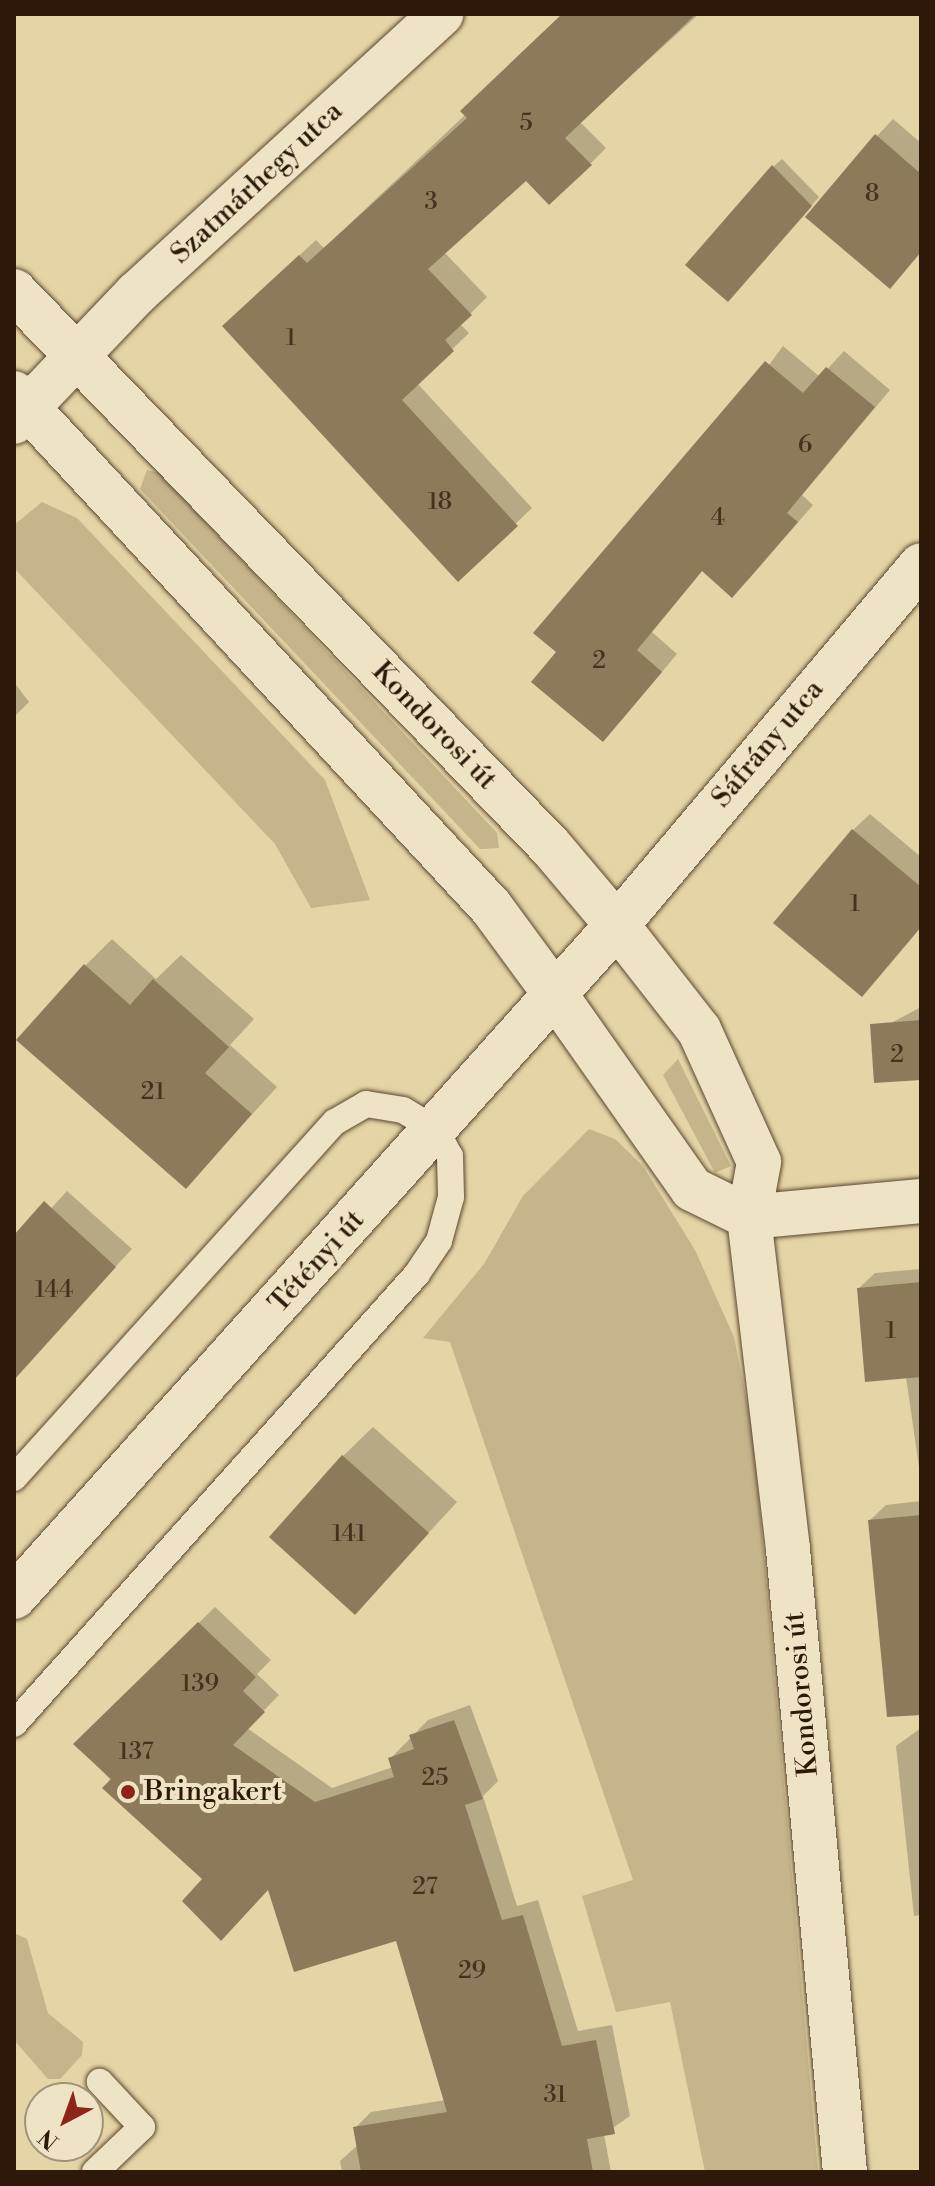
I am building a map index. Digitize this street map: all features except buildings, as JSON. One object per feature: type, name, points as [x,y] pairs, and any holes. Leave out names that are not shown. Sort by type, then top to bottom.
[{"type":"street","name":"Szatmárhegy utca","points":[[19,407],[441,14]]},
{"type":"street","name":"Kondorosi út","points":[[14,291],[551,847],[699,1030],[759,1162],[749,1217],[788,1549],[845,2172]]},
{"type":"street","points":[[19,407],[491,907],[692,1189],[749,1217],[921,1201]]},
{"type":"street","name":"Sáfrány utca","points":[[617,925],[921,565]]},
{"type":"street","name":"Tétényi út","points":[[14,1597],[617,925]]},
{"type":"lane","points":[[14,1478],[335,1122],[366,1104],[403,1110],[436,1130],[450,1156],[451,1197],[439,1241],[417,1274],[14,1724]]},
{"type":"lane","points":[[95,2172],[142,2127],[104,2086]]},
{"type":"shaded area","points":[[147,470],[160,473],[497,833],[499,848],[480,849],[140,489]]},
{"type":"shaded area","points":[[42,502],[77,518],[325,780],[370,900],[311,908],[275,844],[14,568],[14,525]]},
{"type":"shaded area","points":[[678,1059],[731,1166],[715,1173],[663,1075]]},
{"type":"shaded area","points":[[589,1129],[615,1139],[643,1166],[695,1250],[734,1337],[753,1432],[818,2172],[705,2172],[670,2002],[616,2012],[582,1896],[633,1880],[450,1342],[423,1338],[484,1264],[523,1196]]},
{"type":"shaded area","points":[[14,1933],[27,1939],[48,2013],[83,2042],[82,2055],[60,2079],[48,2079],[14,2040]]},
{"type":"place","name":"Bringakert","points":[[128,1792]]}]
